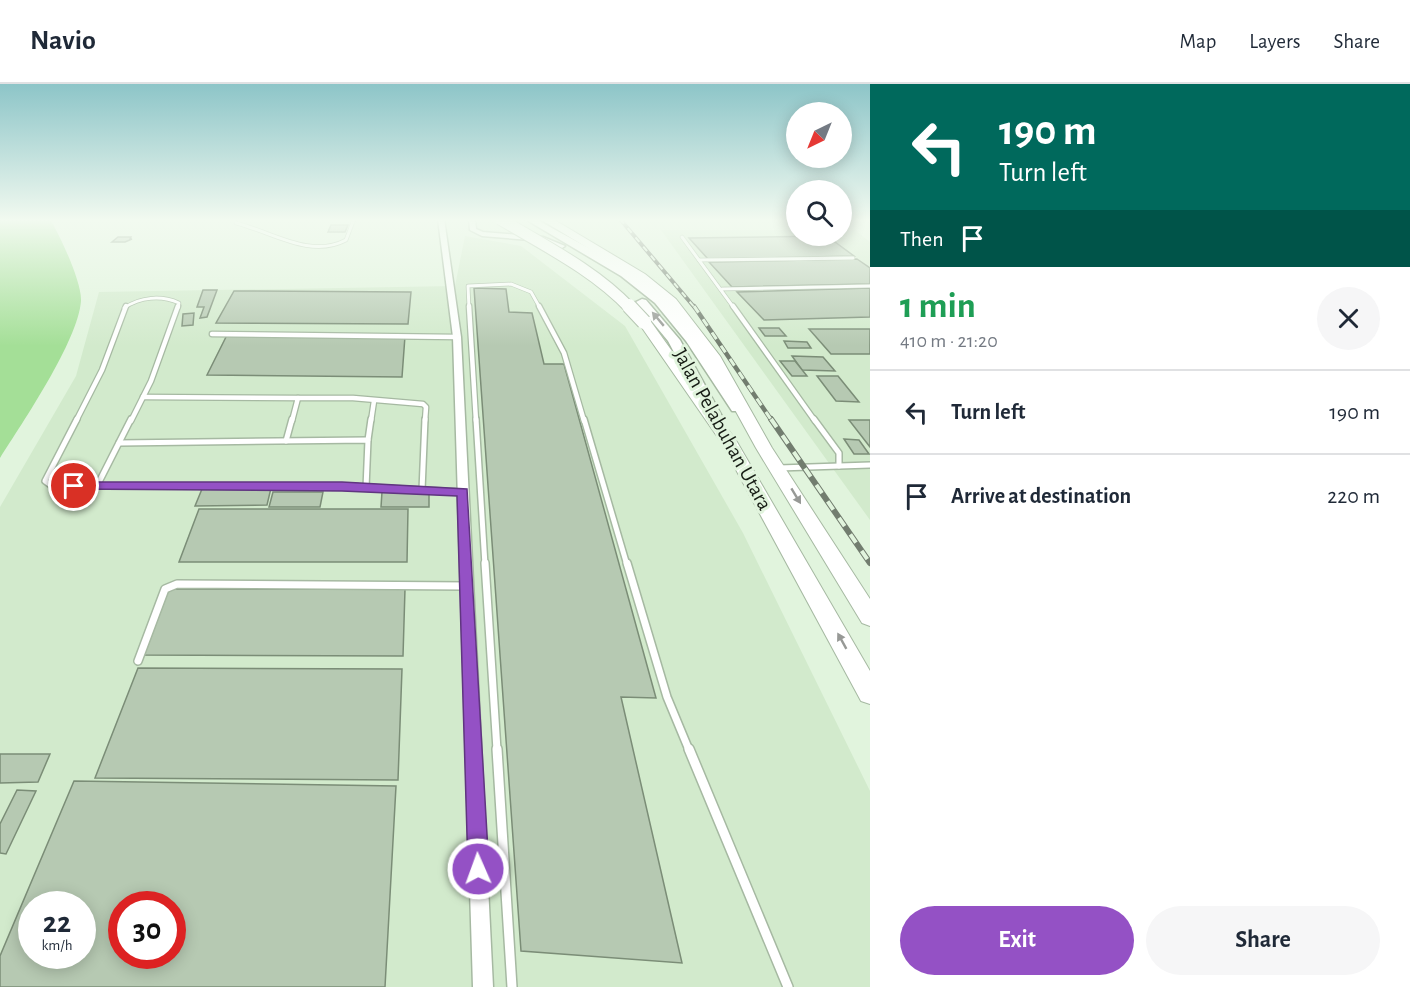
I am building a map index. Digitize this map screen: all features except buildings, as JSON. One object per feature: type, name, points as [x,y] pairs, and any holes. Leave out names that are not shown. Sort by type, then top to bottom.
[{"type":"main road","points":[[570,261],[613,290],[644,322],[729,442]]},
{"type":"main road","name":"Jalan Pelabuhan Utara","points":[[586,261],[632,292],[659,319],[674,340],[870,693]]},
{"type":"main road","name":"Jalan Pelabuhan Utara","points":[[600,261],[632,280],[673,316],[778,468],[870,617]]},
{"type":"main road","points":[[617,261],[659,289],[689,325],[713,356],[734,390],[764,448]]},
{"type":"street","points":[[445,261],[454,298],[457,337],[483,987]]},
{"type":"lane","points":[[700,261],[839,453],[839,466]]},
{"type":"lane","points":[[512,987],[468,288],[475,284],[511,284],[531,292],[564,353],[667,697],[788,987]]},
{"type":"lane","points":[[722,289],[870,286]]},
{"type":"lane","points":[[97,486],[151,381],[179,303],[171,298],[138,301],[124,308],[124,315],[102,370],[45,481],[52,486],[366,488],[463,492]]},
{"type":"lane","points":[[212,334],[457,337]]},
{"type":"lane","points":[[143,397],[353,398],[416,402],[426,407],[422,490]]},
{"type":"lane","points":[[286,441],[298,398]]},
{"type":"lane","points":[[366,488],[368,440],[374,401]]},
{"type":"lane","points":[[119,443],[368,440]]},
{"type":"lane","points":[[778,468],[870,465]]},
{"type":"lane","points":[[138,661],[165,589],[177,584],[467,586]]},
{"type":"shaded area","points":[[0,261],[70,261],[80,293],[78,318],[48,381],[0,458]]},
{"type":"shaded area","points":[[460,261],[541,261],[625,326],[743,533],[870,791],[870,987],[0,987],[0,507],[76,376],[99,292],[455,286]]},
{"type":"shaded area","points":[[683,261],[870,261],[870,520]]},
{"type":"railway","points":[[656,261],[695,308]]},
{"type":"railway","points":[[694,306],[772,421]]},
{"type":"railway","points":[[771,419],[870,563]]},
{"type":"route","points":[[74,486],[342,486],[463,492],[478,869]]}]
